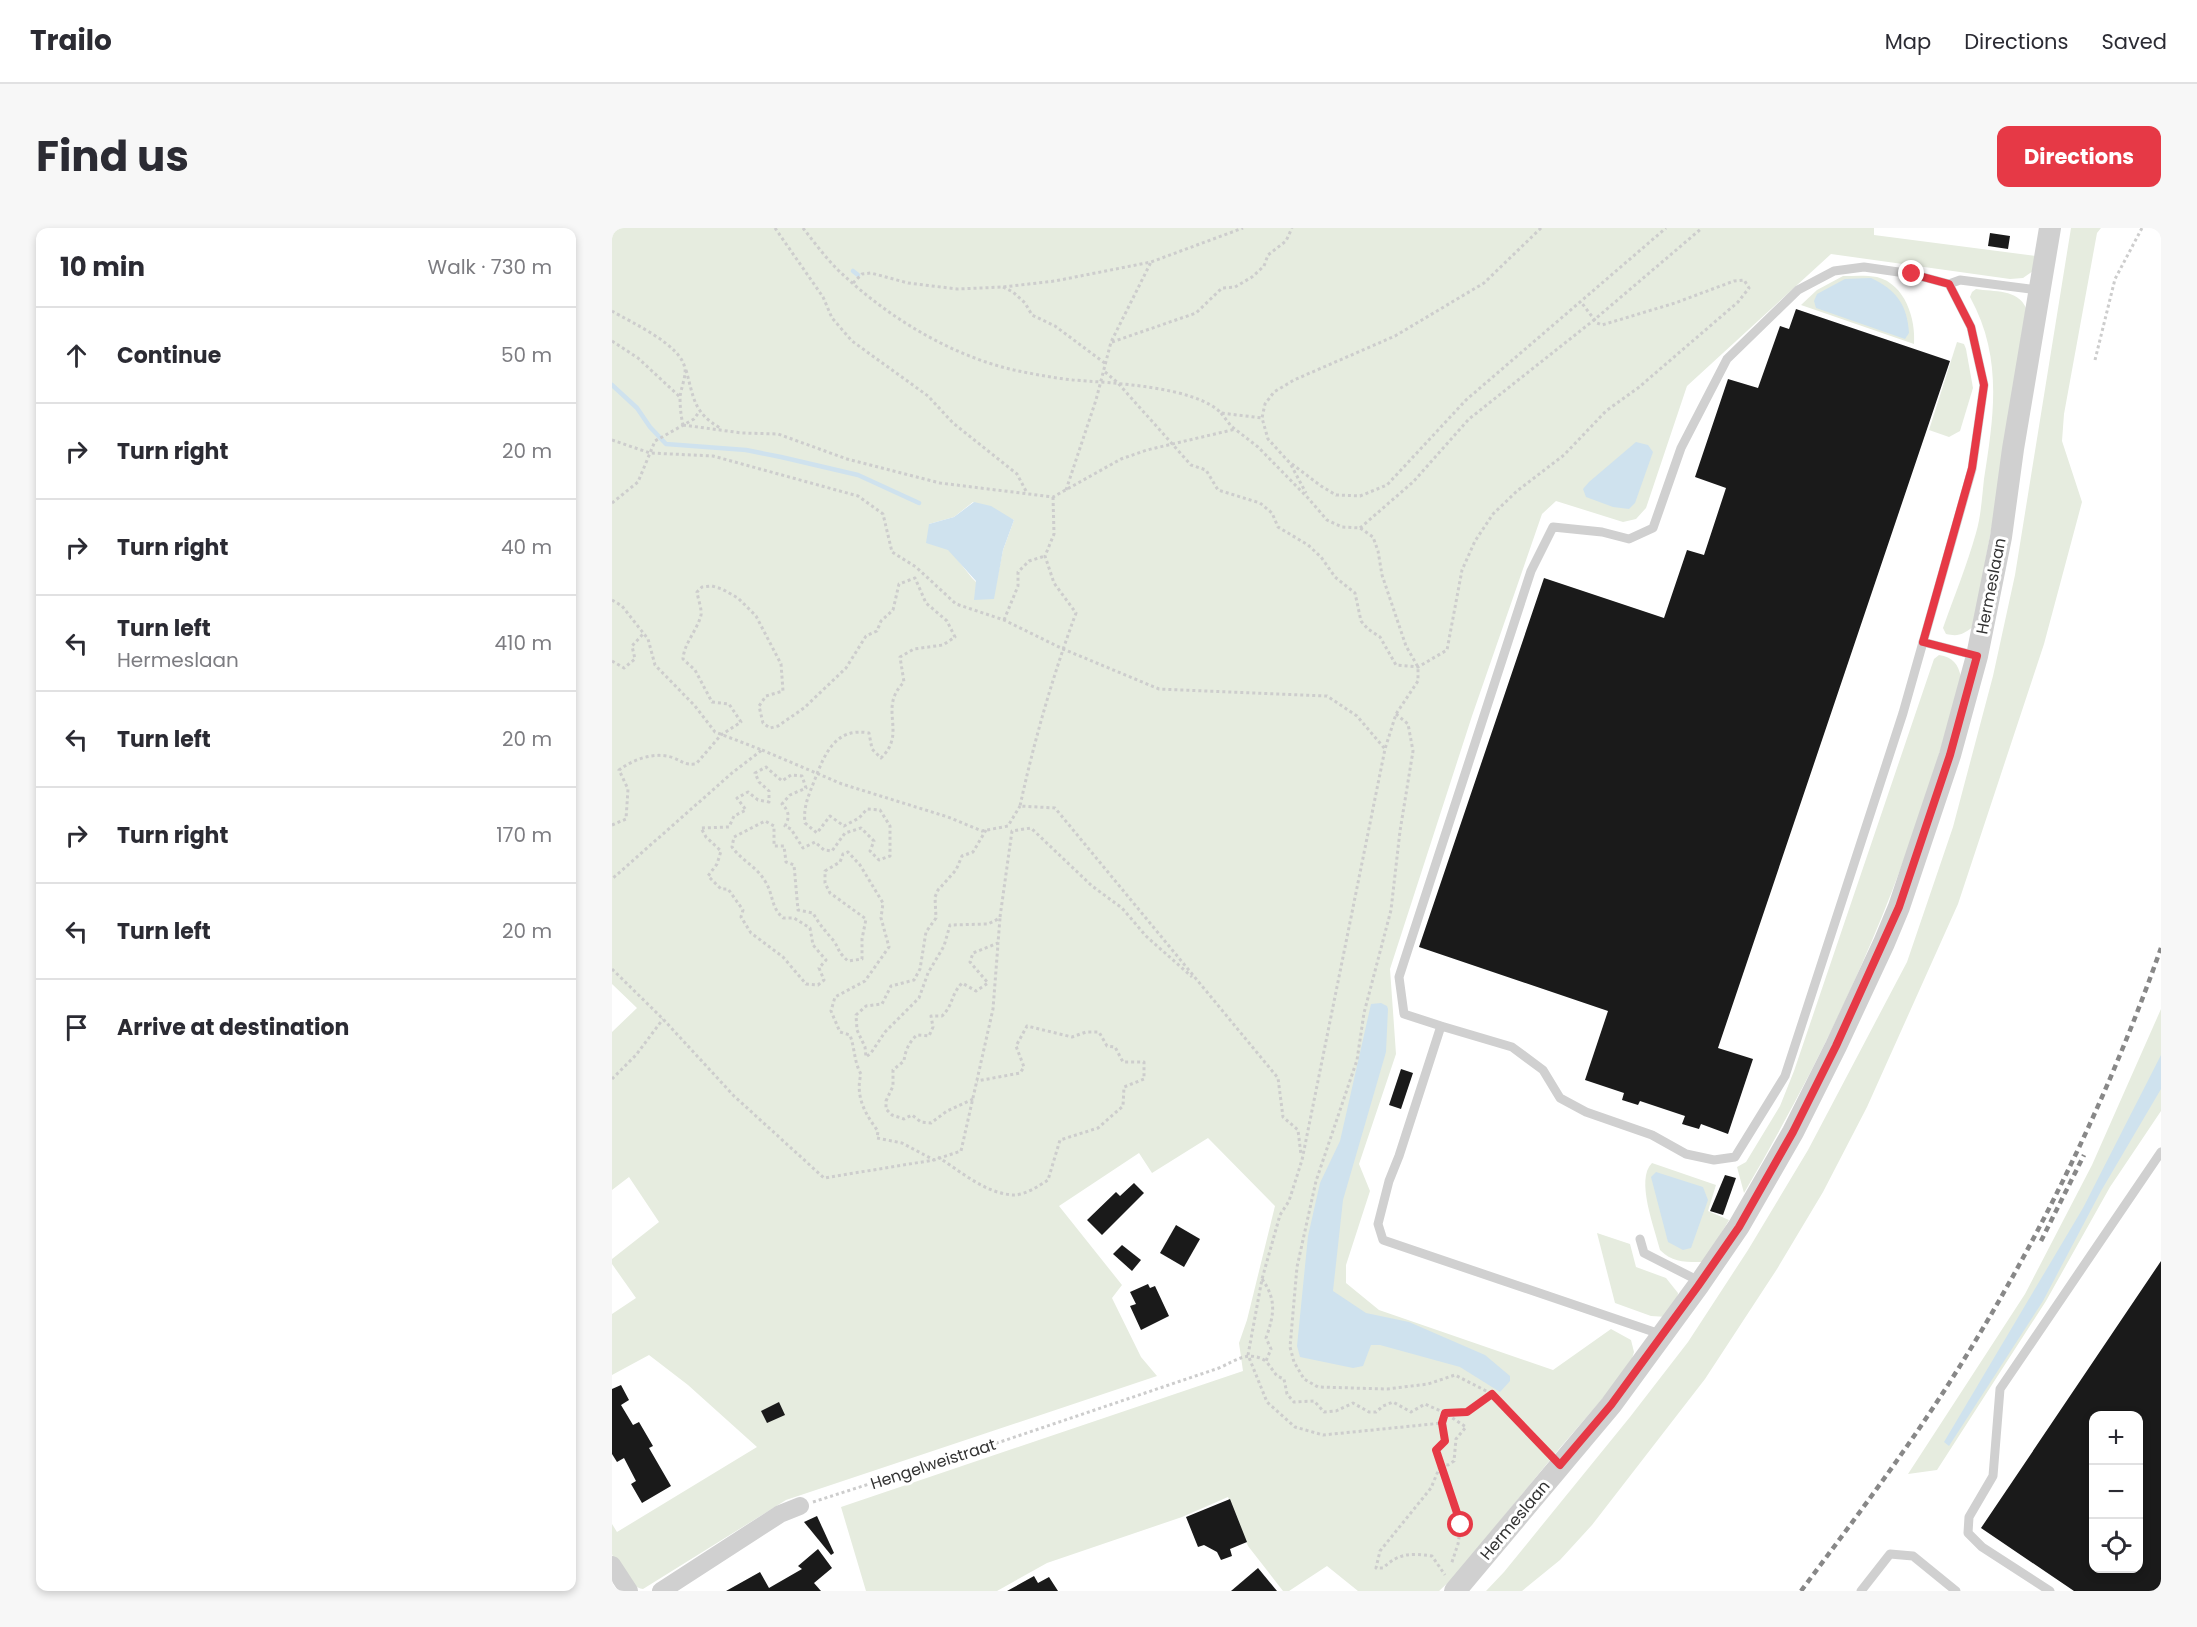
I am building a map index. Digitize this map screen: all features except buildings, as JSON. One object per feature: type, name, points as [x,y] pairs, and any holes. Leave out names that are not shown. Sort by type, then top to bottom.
[{"type":"street","name":"Hermeslaan","points":[[1455,1591],[1611,1405],[1739,1227],[1793,1132],[1884,943],[1899,907],[1950,755],[1977,656],[2001,537],[2013,449],[2050,228]]},
{"type":"street","points":[[661,1591],[780,1514],[800,1506]]},
{"type":"street","points":[[612,1564],[629,1591]]},
{"type":"lane","points":[[1949,284],[1971,327],[1984,385],[1972,468],[1903,713],[1785,1076],[1735,1157],[1714,1160],[1686,1154],[1652,1135],[1586,1112],[1560,1098],[1543,1070],[1512,1047],[1404,1014],[1399,977],[1531,571],[1553,527],[1602,532],[1629,539],[1653,528],[1681,448],[1727,359],[1798,290],[1834,271],[1864,267],[1912,274],[1949,284],[1960,280],[2039,290]]},
{"type":"lane","points":[[1923,642],[1977,656]]},
{"type":"lane","points":[[1441,1026],[1389,1181],[1378,1224],[1383,1240],[1662,1335]]},
{"type":"lane","points":[[2050,1591],[1982,1547],[1968,1533],[1969,1517],[1993,1476],[2000,1389],[2161,1152]]},
{"type":"lane","points":[[1640,1239],[1644,1253],[1701,1282]]},
{"type":"lane","points":[[1861,1591],[1890,1554],[1913,1556],[1956,1591]]},
{"type":"path","points":[[774,228],[824,297],[832,318],[852,341],[928,396],[952,423],[1017,474],[1027,494]]},
{"type":"path","points":[[803,228],[837,269],[872,299],[923,334],[967,355],[1013,370],[1071,380],[1117,382],[1161,389],[1214,405],[1236,429],[1258,447],[1327,520],[1342,527],[1359,528],[1373,537],[1382,575],[1406,646],[1418,667],[1418,681],[1396,714],[1385,749],[1302,1160],[1289,1201],[1280,1215],[1262,1280],[1248,1355],[1267,1402],[1295,1427],[1323,1435],[1442,1423]]},
{"type":"path","points":[[854,283],[862,274],[871,273],[908,283],[957,289],[1055,281],[1151,262],[1243,228]]},
{"type":"path","points":[[1111,342],[1196,313],[1222,288],[1235,287],[1252,277],[1264,266],[1268,255],[1286,241],[1292,228]]},
{"type":"path","points":[[1541,228],[1484,283],[1395,336],[1293,380],[1274,392],[1265,404],[1262,418],[1268,439],[1291,463],[1336,495],[1360,496],[1388,485],[1466,400],[1666,228]]},
{"type":"path","points":[[1359,528],[1413,482],[1469,419],[1594,320],[1702,228]]},
{"type":"path","points":[[2095,360],[2115,279],[2142,228]]},
{"type":"path","points":[[1066,490],[1096,400],[1100,381],[1105,372],[1111,342],[1151,262]]},
{"type":"path","points":[[1105,372],[1117,382],[1191,465],[1206,470],[1218,490],[1260,503],[1272,513],[1278,527],[1308,545],[1321,557],[1335,577],[1355,593],[1361,621],[1380,637],[1396,665],[1418,667],[1447,650],[1462,570],[1475,541],[1493,514],[1517,491],[1564,455],[1606,411],[1638,388],[1738,302],[1749,288],[1744,280],[1734,281],[1675,303],[1602,325],[1594,320],[1581,302]]},
{"type":"path","points":[[1003,287],[1013,292],[1025,303],[1032,315],[1055,326],[1106,364]]},
{"type":"path","points":[[612,311],[677,352],[699,412],[708,421],[722,429]]},
{"type":"path","points":[[612,341],[638,358],[680,397]]},
{"type":"path","points":[[683,425],[680,397],[685,369]]},
{"type":"path","points":[[612,503],[638,482],[655,441],[694,419],[699,412]]},
{"type":"path","points":[[1221,413],[1262,418]]},
{"type":"path","points":[[683,425],[742,433],[778,434],[847,459],[940,483],[1053,497],[1121,459],[1147,450],[1236,429]]},
{"type":"path","points":[[612,440],[650,453],[713,456],[858,496],[883,514],[892,552],[916,567],[956,604],[1004,620],[1063,649],[1159,689],[1327,696],[1357,716],[1385,749]]},
{"type":"path","points":[[1291,463],[1308,498]]},
{"type":"path","points":[[612,600],[622,606],[648,639],[655,665],[695,706],[715,732],[817,774],[948,817],[982,831],[1008,826],[1020,806],[1028,767],[1076,613],[1054,583],[1045,556],[1054,534],[1053,497]]},
{"type":"path","points":[[1004,620],[1018,586],[1018,572],[1029,561],[1045,556]]},
{"type":"path","points":[[916,567],[915,578],[926,603],[947,621],[955,637],[943,645],[914,649],[900,657],[904,682],[894,693],[891,704],[892,741],[889,750],[881,758],[872,749],[869,733],[859,731],[841,737],[831,745],[804,808],[805,823],[817,833],[830,816],[844,826],[859,818],[867,809],[880,810],[890,826],[890,856],[879,860],[870,851],[874,841],[861,828],[845,833],[832,851],[824,850],[815,842],[803,848],[791,829],[785,826],[789,819],[788,810],[782,804],[790,795],[806,788],[802,776],[791,775],[782,781],[766,768],[755,773],[759,782],[769,791],[769,802],[758,800],[748,792],[737,798],[746,810],[734,816],[729,827],[701,828],[706,837],[721,851],[717,864],[708,876],[721,889],[728,889],[738,900],[743,910],[741,917],[757,939],[783,957],[806,984],[818,985],[824,980],[819,968],[826,960],[813,945],[810,928],[794,918],[783,918],[775,910],[764,878],[755,872],[749,862],[738,856],[732,847],[734,837],[765,821],[774,826],[774,846],[784,846],[786,862],[794,865],[798,910],[813,913],[838,952],[848,961],[862,959],[862,939],[866,920],[830,893],[824,875],[825,871],[840,862],[843,854],[848,852],[860,865],[883,903],[880,918],[889,947],[865,981],[835,997],[831,1011],[840,1032],[850,1035],[855,1065],[861,1074],[858,1086],[859,1097],[864,1104],[867,1119],[878,1131],[877,1138],[902,1143],[936,1158],[991,1190],[1016,1195],[1048,1180],[1060,1140],[1098,1128],[1123,1106],[1124,1087],[1144,1079],[1144,1062],[1123,1062],[1115,1047],[1107,1046],[1099,1032],[1086,1032],[1072,1037],[1027,1026],[1016,1046],[1024,1067],[1020,1073],[977,1081]]},
{"type":"path","points":[[612,825],[626,819],[628,789],[619,770],[630,762],[651,756],[674,758],[685,765],[696,764],[721,735],[741,722],[729,704],[712,702],[695,670],[683,659],[685,646],[693,637],[702,613],[698,592],[702,587],[712,586],[738,598],[756,616],[781,664],[783,691],[766,696],[759,706],[763,723],[770,728],[788,720],[810,703],[846,668],[866,636],[877,631],[881,621],[892,610],[899,584],[915,578]]},
{"type":"path","points":[[612,661],[624,668],[630,664],[635,659],[632,646],[643,634]]},
{"type":"path","points":[[1396,714],[1408,724],[1413,751],[1390,910],[1364,1013],[1357,1060],[1316,1181],[1297,1267],[1290,1347],[1294,1362],[1304,1379],[1318,1387],[1387,1389],[1428,1384],[1455,1375],[1492,1394],[1560,1465]]},
{"type":"path","points":[[612,879],[732,772],[762,750]]},
{"type":"path","points":[[1020,806],[1055,808],[1278,1078],[1283,1117],[1298,1130],[1302,1160]]},
{"type":"path","points":[[612,969],[663,1019],[734,1096],[824,1179],[961,1152],[993,1009],[1000,918],[1012,831],[1008,826]]},
{"type":"path","points":[[1012,831],[1031,828],[1092,886],[1122,908],[1146,936],[1200,984]]},
{"type":"path","points":[[986,830],[973,852],[962,856],[956,870],[938,890],[935,897],[936,918],[926,932],[920,969],[914,981],[891,986],[882,1004],[866,1006],[856,1015],[857,1030],[865,1047],[866,1057],[885,1032],[919,998],[928,973],[944,946],[950,925],[988,924],[1000,918]]},
{"type":"path","points":[[973,1099],[947,1110],[931,1123],[921,1122],[912,1115],[904,1119],[891,1115],[886,1109],[886,1101],[893,1086],[892,1070],[904,1061],[912,1039],[916,1035],[929,1036],[933,1026],[931,1016],[942,1016],[950,1008],[954,992],[963,983],[976,992],[988,983],[970,962],[973,953],[998,943]]},
{"type":"path","points":[[612,1079],[636,1054],[663,1019]]},
{"type":"path","points":[[1262,1280],[1272,1294],[1273,1322],[1266,1338],[1271,1350],[1266,1361]]},
{"type":"path","points":[[1248,1355],[1257,1356],[1266,1361],[1277,1376],[1284,1379],[1287,1394],[1294,1402],[1314,1401],[1324,1412],[1336,1412],[1353,1403],[1369,1412],[1376,1412],[1392,1402],[1411,1412],[1425,1404],[1445,1413],[1466,1427],[1456,1438],[1454,1461],[1448,1465],[1441,1464]]},
{"type":"path","name":"Hengelweistraat","points":[[800,1506],[1011,1439],[1219,1368],[1248,1355]]},
{"type":"path","points":[[1445,1413],[1467,1412],[1492,1394]]},
{"type":"path","points":[[1441,1464],[1431,1488],[1380,1551],[1376,1568],[1383,1568],[1394,1558],[1405,1555],[1432,1556],[1447,1577],[1458,1544],[1461,1525],[1441,1464],[1436,1450],[1445,1441],[1442,1423],[1445,1413]]},
{"type":"shaded area","points":[[612,228],[1874,228],[1874,235],[2036,256],[2033,271],[2023,278],[2010,279],[1831,254],[1687,386],[1646,508],[1636,519],[1623,522],[1556,501],[1542,514],[1472,716],[1390,969],[1396,1054],[1359,1164],[1370,1191],[1346,1265],[1346,1283],[1379,1310],[1553,1370],[1611,1329],[1631,1340],[1634,1352],[1629,1368],[1454,1577],[1439,1591],[1358,1591],[1327,1566],[1289,1591],[1283,1591],[1248,1546],[1228,1497],[1182,1517],[1047,1563],[997,1591],[866,1591],[841,1507],[1243,1371],[1239,1343],[1247,1320],[1275,1206],[1208,1138],[1152,1173],[1139,1153],[1059,1206],[1122,1285],[1112,1298],[1141,1357],[1157,1376],[786,1500],[643,1589],[633,1585],[624,1576],[612,1554],[612,1524],[617,1532],[757,1447],[688,1385],[649,1355],[612,1375],[612,1314],[636,1298],[612,1264],[612,1259],[659,1222],[629,1177],[612,1190],[612,1032],[637,1008],[612,984]],"holes":[[[973,502],[1014,520],[1003,550],[993,599],[972,578],[929,524],[954,517]]]},
{"type":"shaded area","points":[[2071,228],[2101,228],[2097,233],[2064,414],[2062,441],[2082,502],[2044,644],[1958,904],[1867,1107],[1823,1192],[1777,1269],[1705,1379],[1592,1525],[1560,1560],[1522,1591],[1486,1591],[1630,1417],[1688,1342],[1748,1250],[1808,1150],[1907,962],[1953,827],[1993,676],[2015,575]]},
{"type":"shaded area","points":[[1843,276],[1877,277],[1895,287],[1902,295],[1911,314],[1914,344],[1801,305],[1817,290]]},
{"type":"shaded area","points":[[1976,289],[2011,294],[2017,297],[2026,308],[1999,488],[1973,627],[1954,635],[1946,634],[1943,628],[1978,527],[1993,409],[1992,364],[1988,342],[1970,297]]},
{"type":"shaded area","points":[[1957,342],[1964,344],[1966,349],[1973,388],[1960,431],[1949,437],[1929,430]]},
{"type":"shaded area","points":[[1939,655],[1948,657],[1954,662],[1961,677],[1929,787],[1904,860],[1848,995],[1791,1109],[1744,1193],[1737,1167],[1746,1162],[1780,1106],[1794,1071],[1934,659]]},
{"type":"shaded area","points":[[2161,1009],[2161,1111],[2110,1187],[2046,1301],[1937,1470],[1908,1474],[2025,1294],[2092,1165]]},
{"type":"shaded area","points":[[1652,1163],[1716,1185],[1708,1211],[1729,1220],[1704,1262],[1675,1260],[1660,1250],[1646,1192],[1647,1170]]},
{"type":"shaded area","points":[[1597,1233],[1630,1244],[1636,1267],[1666,1278],[1678,1293],[1676,1306],[1667,1317],[1651,1316],[1615,1303]]},
{"type":"water","points":[[1871,278],[1893,293],[1903,306],[1909,333],[1905,339],[1816,308],[1814,301],[1817,294],[1845,279]]},
{"type":"water","points":[[1636,442],[1648,445],[1653,452],[1635,503],[1629,509],[1613,507],[1586,497],[1583,489],[1589,482]]},
{"type":"water","points":[[974,502],[991,506],[1014,520],[1003,550],[994,599],[974,600],[976,581],[948,550],[926,543],[929,524],[954,517]]},
{"type":"water","points":[[1381,1003],[1388,1009],[1386,1052],[1343,1200],[1333,1291],[1366,1313],[1409,1322],[1485,1355],[1510,1376],[1510,1381],[1500,1392],[1460,1367],[1380,1345],[1371,1345],[1363,1366],[1353,1368],[1300,1357],[1297,1346],[1308,1236],[1320,1183],[1340,1141],[1371,1004]]},
{"type":"water","points":[[2161,1055],[2161,1089],[2101,1191],[2043,1301],[1949,1446],[1944,1442],[2083,1208]]},
{"type":"water","points":[[1656,1172],[1703,1187],[1708,1200],[1691,1248],[1683,1250],[1668,1242],[1651,1177]]},
{"type":"waterway","points":[[853,271],[858,275]]},
{"type":"waterway","points":[[612,385],[637,408],[666,444],[746,450],[781,457],[858,475],[919,503]]},
{"type":"railway","points":[[1801,1591],[1929,1414],[2009,1283],[2066,1174],[2092,1118],[2117,1062],[2161,948]]},
{"type":"railway","points":[[2041,1241],[2084,1155]]},
{"type":"route","points":[[1461,1525],[1436,1450],[1445,1441],[1442,1423],[1445,1413],[1467,1412],[1492,1394],[1560,1465],[1611,1405],[1739,1227],[1793,1132],[1836,1046],[1899,907],[1950,755],[1977,656],[1923,642],[1972,468],[1984,385],[1971,327],[1949,284],[1912,274]]}]
